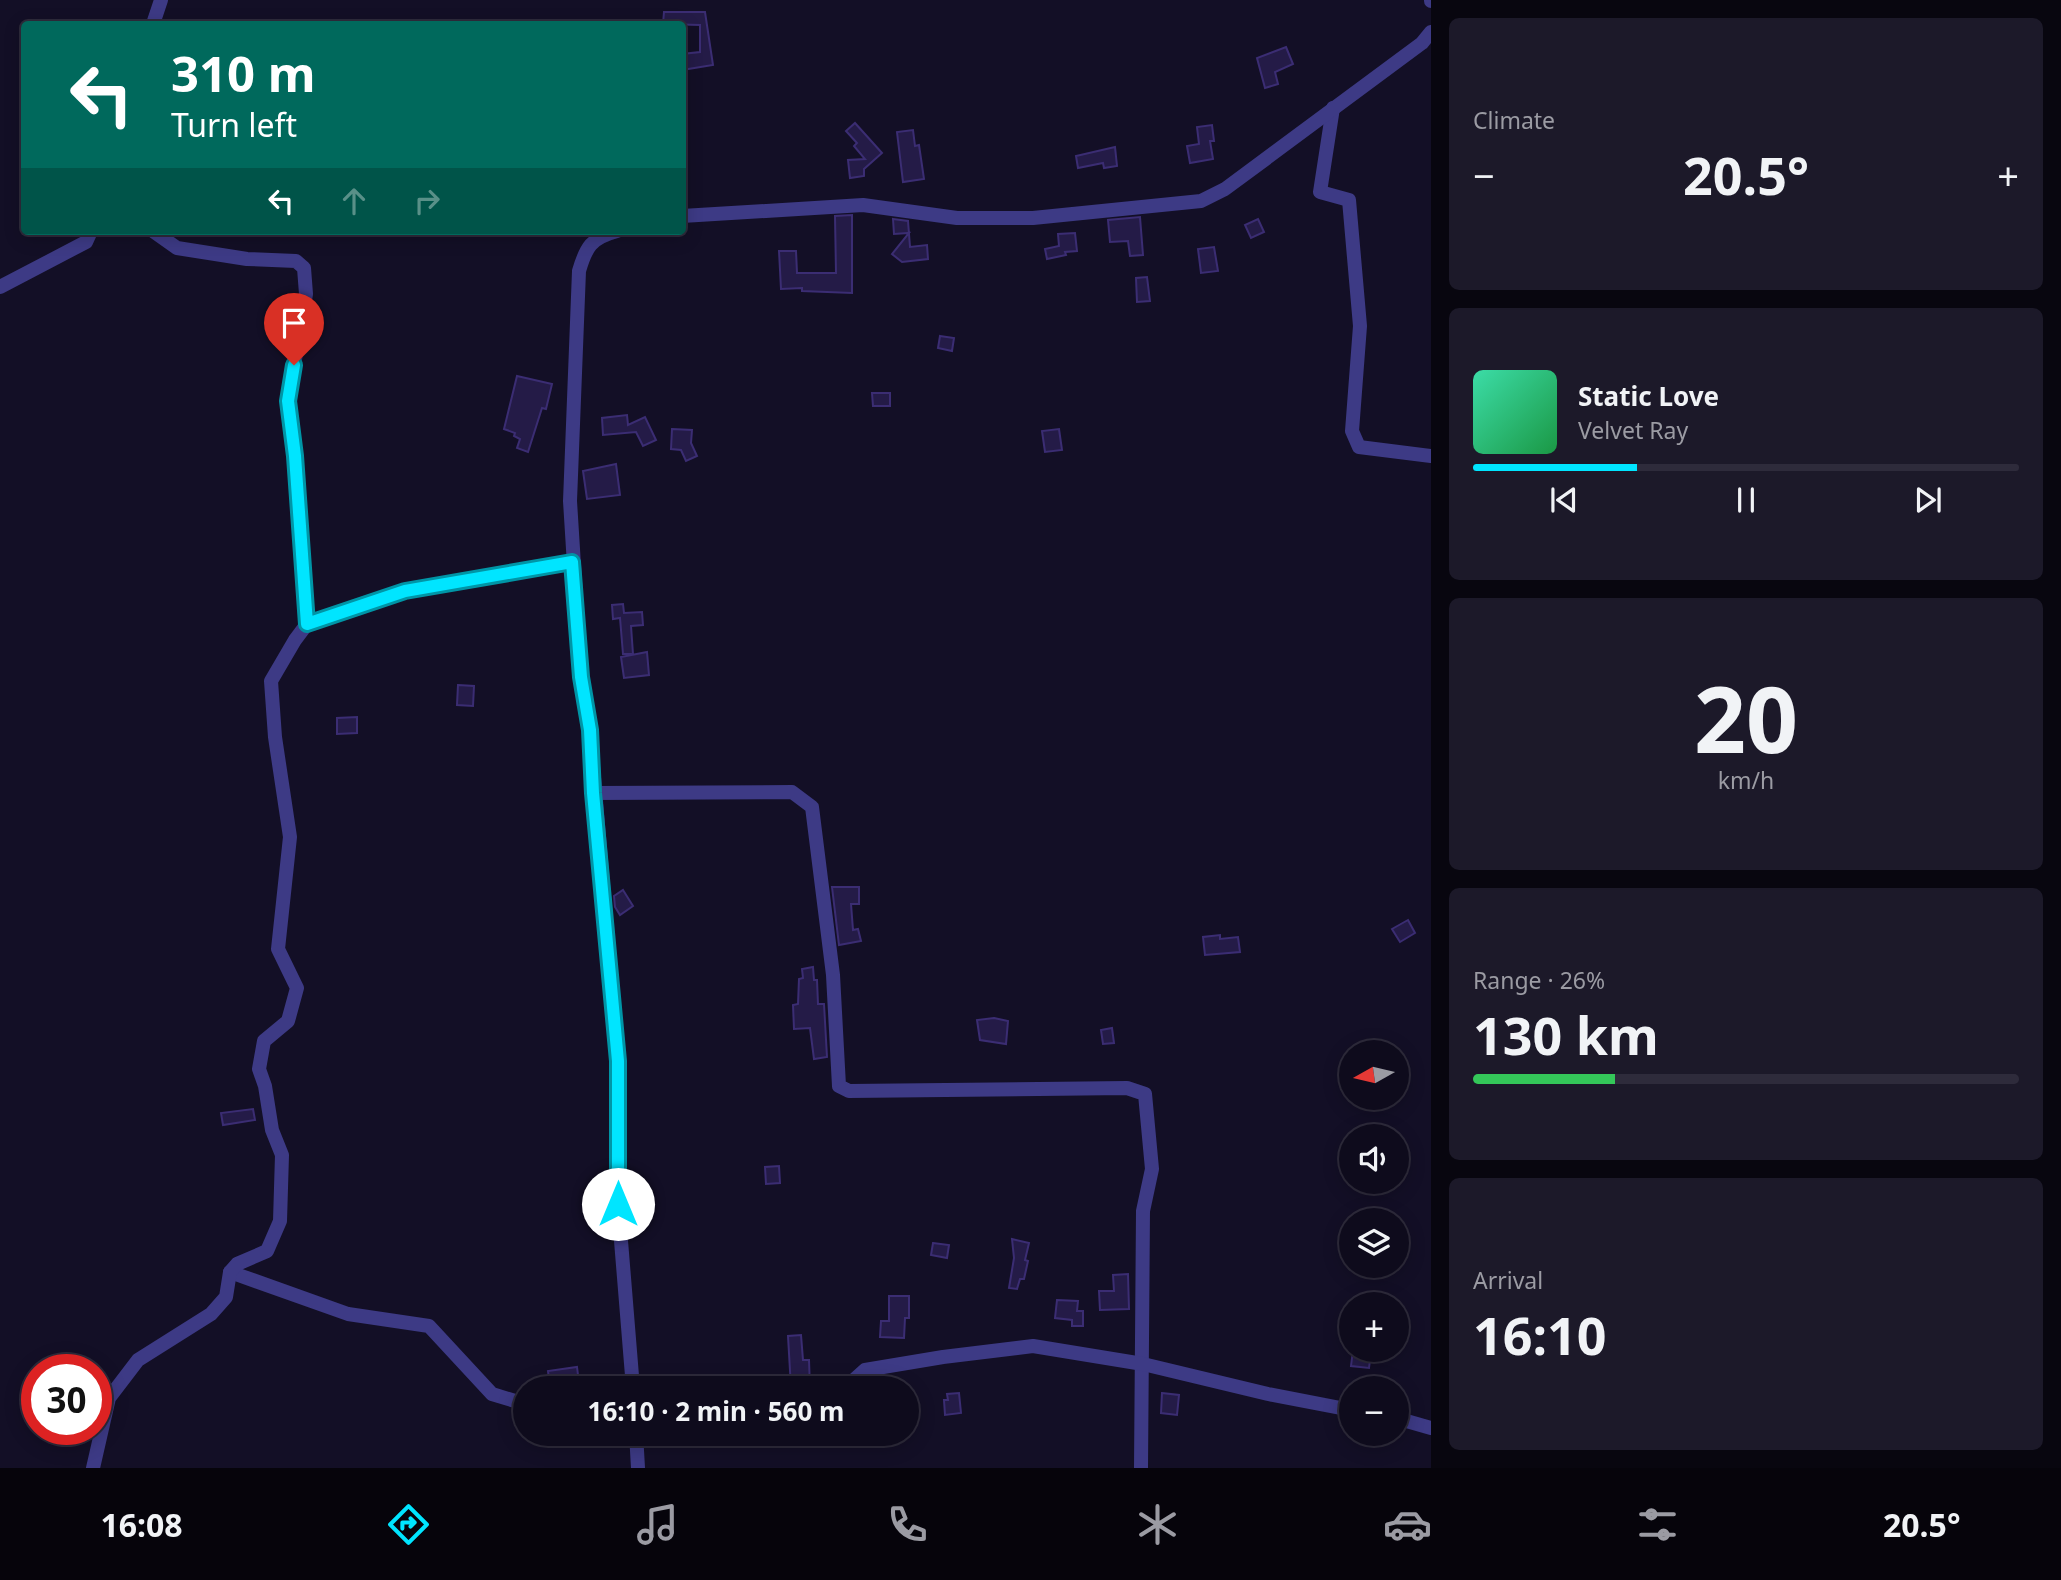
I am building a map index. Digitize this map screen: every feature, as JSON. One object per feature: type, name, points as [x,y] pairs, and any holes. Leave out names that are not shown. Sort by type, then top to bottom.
[{"type":"street","points":[[154,21],[161,0]]},
{"type":"street","points":[[686,216],[863,205],[957,218],[1033,218],[1201,201],[1225,189],[1422,43],[1431,33]]},
{"type":"street","points":[[1333,108],[1320,192],[1349,200],[1360,326],[1352,431],[1359,447],[1431,456]]},
{"type":"street","points":[[0,287],[86,242],[89,235]]},
{"type":"street","points":[[93,1468],[109,1398],[138,1360],[211,1314],[226,1297],[230,1272],[237,1264],[267,1251],[280,1221],[282,1155],[272,1130],[265,1086],[259,1069],[264,1041],[288,1021],[297,988],[278,949],[290,837],[275,737],[271,681],[307,624],[295,456],[288,401],[306,294],[304,268],[296,261],[247,259],[177,248],[159,235]]},
{"type":"street","points":[[600,235],[585,250],[579,271],[570,501],[581,677],[590,730],[593,793],[618,1061],[618,1204],[632,1376]]},
{"type":"street","points":[[307,624],[405,591],[572,562]]},
{"type":"street","points":[[593,793],[792,792],[812,807],[833,975],[839,1086],[849,1091],[1127,1088],[1145,1094],[1152,1169],[1143,1211],[1141,1468]]},
{"type":"street","points":[[230,1272],[348,1314],[429,1326],[492,1394],[513,1400]]},
{"type":"street","points":[[858,1376],[865,1370],[1033,1346],[1143,1364],[1339,1408]]},
{"type":"street","points":[[1409,1422],[1431,1428]]},
{"type":"street","points":[[637,1446],[638,1468]]},
{"type":"building","points":[[664,12],[705,12],[713,65],[686,69],[686,54],[700,52],[700,25],[686,25],[686,21],[663,21]]},
{"type":"building","points":[[1286,47],[1293,64],[1275,72],[1278,84],[1265,88],[1257,58]]},
{"type":"building","points":[[855,123],[882,153],[864,169],[864,176],[850,178],[848,160],[865,159],[854,146],[857,143],[846,131]]},
{"type":"building","points":[[1212,125],[1214,141],[1210,141],[1213,159],[1190,163],[1187,146],[1199,144],[1197,127]]},
{"type":"building","points":[[913,130],[915,146],[919,145],[924,179],[903,182],[897,132]]},
{"type":"building","points":[[1115,147],[1117,166],[1104,168],[1103,163],[1078,168],[1076,156]]},
{"type":"building","points":[[852,215],[852,293],[802,291],[802,288],[781,289],[779,251],[796,251],[797,273],[836,273],[835,216]]},
{"type":"building","points":[[1140,217],[1143,255],[1130,256],[1128,241],[1110,242],[1108,220]]},
{"type":"building","points":[[893,219],[908,221],[909,233],[894,234]]},
{"type":"building","points":[[1258,219],[1264,232],[1251,238],[1245,225]]},
{"type":"building","points":[[909,233],[910,247],[927,245],[928,259],[902,262],[892,254]]},
{"type":"building","points":[[1075,233],[1077,251],[1065,252],[1066,255],[1047,259],[1045,249],[1059,246],[1058,234]]},
{"type":"building","points":[[1214,247],[1218,271],[1201,273],[1198,249]]},
{"type":"building","points":[[1147,277],[1150,301],[1137,302],[1136,278]]},
{"type":"building","points":[[940,336],[954,338],[952,351],[938,348]]},
{"type":"building","points":[[517,376],[552,384],[546,409],[542,408],[528,452],[517,448],[520,439],[514,436],[515,433],[504,429]]},
{"type":"building","points":[[872,393],[890,393],[890,406],[873,406]]},
{"type":"building","points":[[627,415],[628,425],[645,417],[656,440],[643,446],[636,432],[603,435],[602,418]]},
{"type":"building","points":[[672,429],[692,430],[691,443],[697,456],[686,461],[681,450],[671,449]]},
{"type":"building","points":[[1059,429],[1062,450],[1045,452],[1042,431]]},
{"type":"building","points":[[616,464],[620,495],[587,499],[583,471]]},
{"type":"building","points":[[623,604],[624,613],[642,612],[643,625],[631,626],[633,654],[623,654],[620,618],[613,619],[612,605]]},
{"type":"building","points":[[647,652],[649,675],[624,678],[621,657]]},
{"type":"building","points":[[458,685],[474,686],[473,706],[457,705]]},
{"type":"building","points":[[357,717],[357,733],[337,734],[337,718]]},
{"type":"building","points":[[832,887],[859,887],[859,904],[851,904],[853,930],[858,929],[861,941],[839,945]]},
{"type":"building","points":[[623,890],[633,906],[620,915],[615,907],[614,896]]},
{"type":"building","points":[[1408,920],[1415,933],[1400,942],[1392,929]]},
{"type":"building","points":[[1220,935],[1220,939],[1238,937],[1240,952],[1205,955],[1203,937]]},
{"type":"building","points":[[813,967],[814,980],[817,980],[818,1004],[824,1004],[827,1057],[814,1059],[810,1028],[794,1029],[793,1005],[798,1004],[802,969]]},
{"type":"building","points":[[994,1018],[1008,1021],[1006,1044],[980,1040],[977,1020]]},
{"type":"building","points":[[1112,1028],[1114,1043],[1103,1044],[1101,1030]]},
{"type":"building","points":[[253,1109],[255,1120],[223,1125],[221,1113]]},
{"type":"building","points":[[779,1166],[780,1183],[766,1184],[765,1167]]},
{"type":"building","points":[[1012,1239],[1029,1243],[1024,1279],[1020,1279],[1017,1289],[1009,1288],[1014,1258]]},
{"type":"building","points":[[933,1243],[949,1245],[947,1258],[931,1255]]},
{"type":"building","points":[[1128,1274],[1129,1309],[1100,1310],[1099,1291],[1114,1291],[1113,1275]]},
{"type":"building","points":[[889,1296],[909,1296],[909,1318],[905,1318],[904,1338],[880,1337],[881,1321],[889,1321]]},
{"type":"building","points":[[1057,1300],[1078,1301],[1077,1311],[1083,1311],[1083,1326],[1072,1326],[1072,1320],[1055,1318]]},
{"type":"building","points":[[801,1335],[803,1360],[809,1360],[810,1376],[790,1376],[788,1336]]},
{"type":"building","points":[[1352,1362],[1370,1362],[1369,1368],[1351,1366]]},
{"type":"building","points":[[577,1367],[578,1376],[549,1376],[548,1371]]},
{"type":"building","points":[[959,1393],[961,1413],[945,1415],[944,1400],[948,1400],[947,1394]]},
{"type":"building","points":[[1162,1393],[1179,1395],[1177,1415],[1161,1413]]},
{"type":"route","points":[[294,365],[288,401],[295,456],[307,624],[405,591],[572,562],[581,677],[590,730],[593,793],[618,1061],[618,1204]]}]
